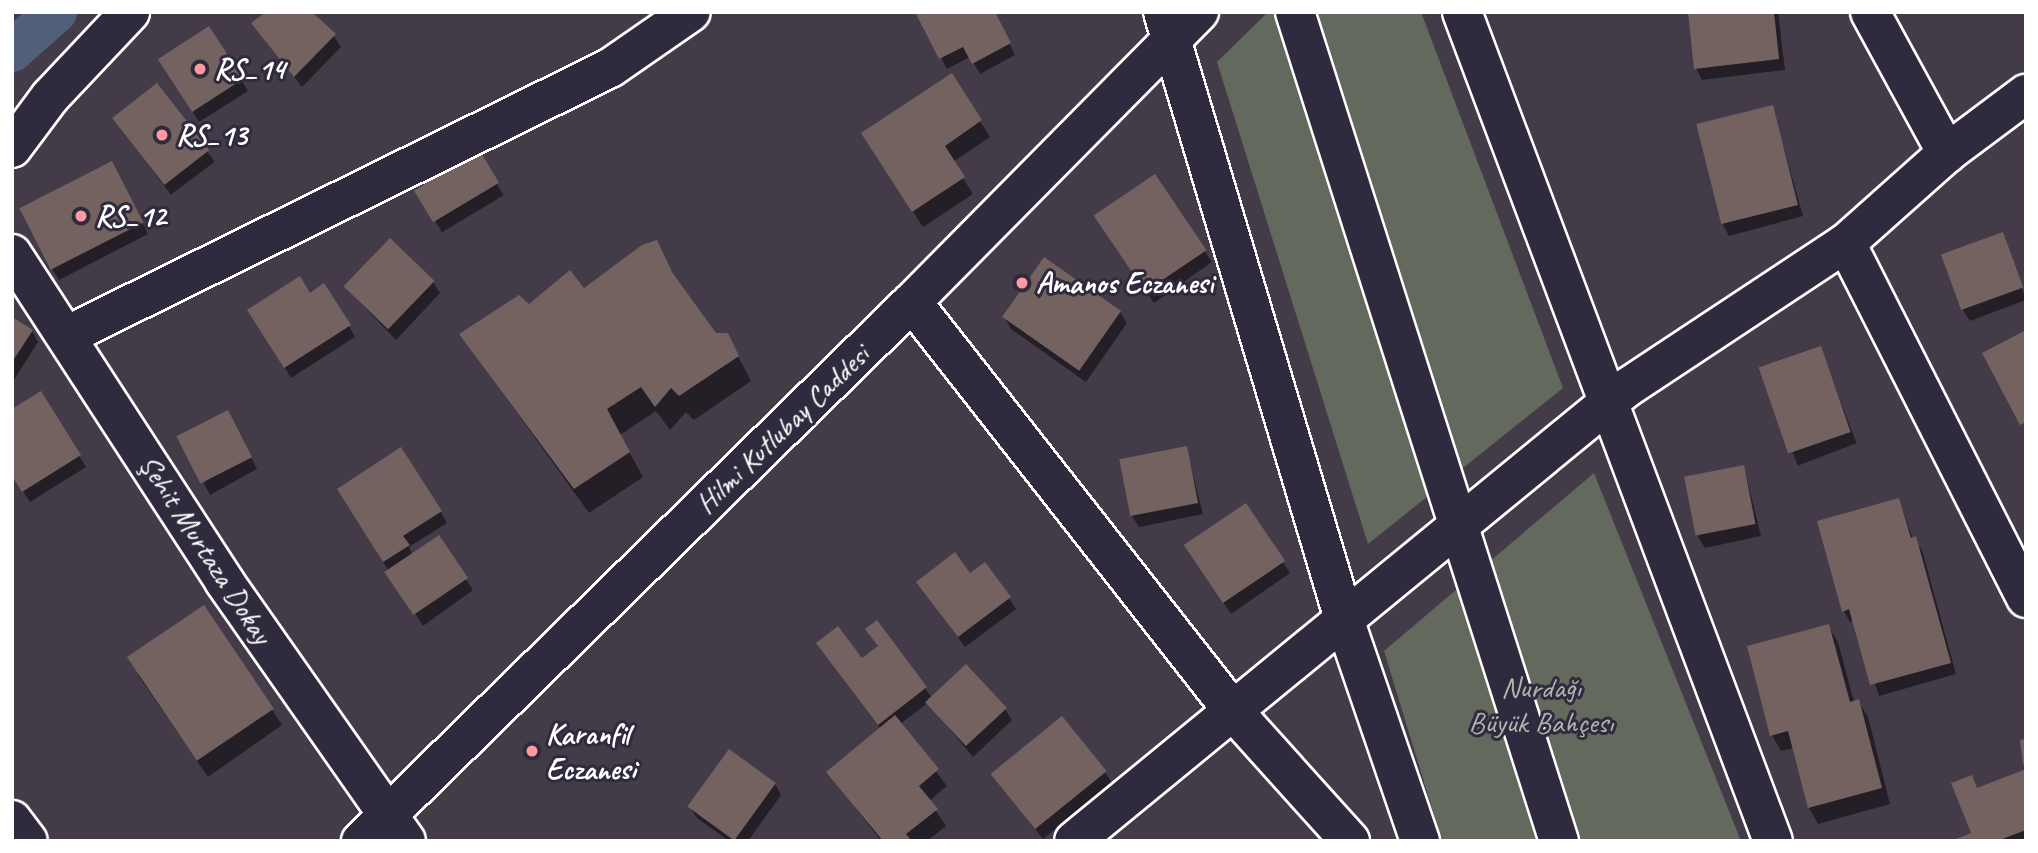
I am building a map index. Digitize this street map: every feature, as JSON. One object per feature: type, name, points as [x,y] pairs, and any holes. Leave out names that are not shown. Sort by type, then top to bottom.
[{"type":"street","points":[[12,148],[50,97],[130,12]]},
{"type":"street","points":[[68,335],[610,68],[691,12]]},
{"type":"street","name":"Hilmi Kutlubay Caddesi","points":[[384,832],[912,302],[1167,26],[1199,12]]},
{"type":"street","points":[[1295,12],[1559,841]]},
{"type":"street","points":[[1462,12],[1773,841]]},
{"type":"street","points":[[1871,12],[1947,152]]},
{"type":"street","points":[[1167,26],[1344,619],[1419,841]]},
{"type":"street","points":[[1074,841],[1608,402],[1846,243],[1947,152],[2026,94]]},
{"type":"street","points":[[1846,243],[2026,598]]},
{"type":"street","name":"Şehit Murtaza Dokay","points":[[12,254],[68,335],[384,832]]},
{"type":"street","points":[[912,302],[1233,711],[1350,841]]},
{"type":"street","points":[[12,820],[28,841]]},
{"type":"green space","points":[[1268,12],[1421,12],[1563,388],[1368,544],[1217,62]]},
{"type":"green space","name":"Nurdağı Büyük Bahçesı","points":[[1594,473],[1741,841],[1442,841],[1384,651]]},
{"type":"building","points":[[266,12],[312,12],[336,34],[294,77],[251,23]]},
{"type":"building","points":[[915,12],[995,12],[1011,43],[972,64],[963,47],[939,59]]},
{"type":"building","points":[[1688,12],[1774,12],[1779,59],[1694,69]]},
{"type":"building","name":"RS_14","points":[[209,26],[243,79],[192,112],[158,59]]},
{"type":"building","points":[[952,73],[982,120],[945,146],[965,177],[912,212],[861,133]]},
{"type":"building","name":"RS_13","points":[[157,83],[209,150],[164,185],[112,118]]},
{"type":"building","points":[[1773,105],[1798,205],[1721,224],[1696,124]]},
{"type":"building","points":[[480,151],[499,183],[433,222],[414,191]]},
{"type":"building","name":"RS_12","points":[[112,161],[143,222],[51,270],[19,208]]},
{"type":"building","points":[[1155,174],[1206,250],[1145,292],[1094,215]]},
{"type":"building","points":[[2003,232],[2023,287],[1961,310],[1941,255]]},
{"type":"building","points":[[390,238],[435,281],[388,329],[343,286]]},
{"type":"building","points":[[657,240],[672,272],[716,333],[728,333],[739,356],[679,396],[671,388],[655,407],[641,387],[607,409],[630,452],[574,489],[459,334],[519,295],[529,304],[570,270],[584,288],[642,245]]},
{"type":"building","points":[[1044,257],[1121,311],[1079,371],[1002,317]]},
{"type":"building","points":[[300,276],[310,293],[324,283],[351,325],[284,368],[247,310]]},
{"type":"building","points":[[12,317],[33,330],[12,362]]},
{"type":"building","points":[[2026,330],[2026,422],[2020,425],[1982,353]]},
{"type":"building","points":[[1821,346],[1851,432],[1788,454],[1759,367]]},
{"type":"building","points":[[41,391],[81,455],[22,492],[12,476],[12,409]]},
{"type":"building","points":[[228,410],[252,457],[200,484],[176,436]]},
{"type":"building","points":[[1187,446],[1198,503],[1130,516],[1119,459]]},
{"type":"building","points":[[401,447],[442,511],[403,536],[410,545],[383,562],[337,489]]},
{"type":"building","points":[[1744,465],[1755,524],[1696,536],[1684,477]]},
{"type":"building","points":[[1899,498],[1911,538],[1916,536],[1951,663],[1870,685],[1849,609],[1842,612],[1817,521]]},
{"type":"building","points":[[1246,503],[1285,561],[1223,603],[1184,545]]},
{"type":"building","points":[[439,535],[468,578],[413,615],[384,572]]},
{"type":"building","points":[[955,552],[970,573],[985,562],[1011,597],[958,637],[916,582]]},
{"type":"building","points":[[204,605],[274,709],[197,761],[127,657]]},
{"type":"building","points":[[877,620],[927,687],[878,725],[816,643],[838,626],[862,658],[878,646],[865,629]]},
{"type":"building","points":[[1829,624],[1850,702],[1859,699],[1882,788],[1808,808],[1788,731],[1770,736],[1747,646]]},
{"type":"building","points":[[966,664],[1007,708],[966,746],[925,702]]},
{"type":"building","points":[[895,715],[939,769],[919,786],[938,809],[906,834],[912,841],[883,841],[826,772]]},
{"type":"building","points":[[1062,716],[1107,771],[1035,829],[991,774]]},
{"type":"building","points":[[2026,739],[2026,764],[2023,764],[2020,740]]},
{"type":"building","points":[[729,749],[776,783],[734,841],[687,806]]},
{"type":"building","points":[[2026,769],[2026,830],[1997,841],[1951,841],[1971,833],[1951,783],[1972,775],[1977,788]]},
{"type":"waterway","points":[[12,51],[56,12]]},
{"type":"place","name":"RS_14","points":[[200,69]]},
{"type":"place","name":"RS_13","points":[[162,135]]},
{"type":"place","name":"RS_12","points":[[81,216]]},
{"type":"place","name":"Amanos Eczanesi","points":[[1022,283]]},
{"type":"place","name":"Karanfil Eczanesi","points":[[532,751]]}]
